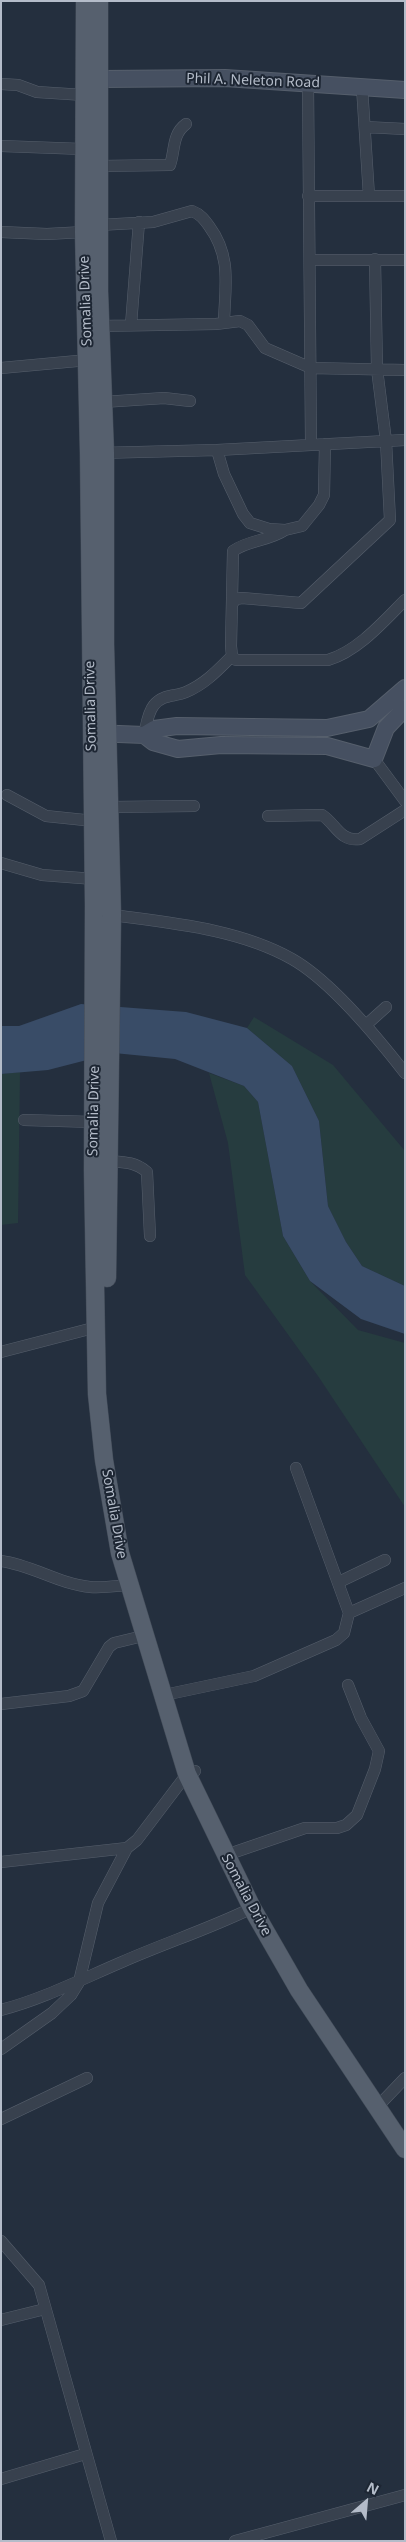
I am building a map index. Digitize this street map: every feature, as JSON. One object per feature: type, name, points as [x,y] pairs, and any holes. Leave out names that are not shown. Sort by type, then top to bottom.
[{"type":"main road","name":"Somalia Drive","points":[[85,1],[84,148],[100,326],[103,402],[97,453]]},
{"type":"main road","name":"Somalia Drive","points":[[99,1],[99,166],[92,229],[88,360],[97,453],[100,733],[94,821],[94,879],[102,991],[102,1071],[109,1161],[106,1334],[107,1400],[113,1464],[133,1577],[187,1753],[191,1772],[256,1901],[382,2102],[405,2134]]},
{"type":"main road","name":"Somalia Drive","points":[[100,733],[110,807],[112,915],[102,991]]},
{"type":"main road","name":"Somalia Drive","points":[[102,1071],[94,1122],[98,1394],[104,1460],[120,1553],[143,1636],[191,1772],[252,1908],[299,1990],[405,2149]]},
{"type":"street","name":"Phil A. Neleton Road","points":[[100,79],[225,78],[405,90]]},
{"type":"street","points":[[308,83],[311,444]]},
{"type":"street","points":[[1,84],[18,85],[38,92],[84,95]]},
{"type":"street","points":[[362,88],[369,196]]},
{"type":"street","points":[[99,166],[170,166],[176,138],[181,128],[186,124]]},
{"type":"street","points":[[365,127],[405,129]]},
{"type":"street","points":[[1,146],[84,148]]},
{"type":"street","points":[[308,196],[405,196]]},
{"type":"street","points":[[1,232],[47,234],[139,222],[153,222],[192,211],[203,218],[219,240],[225,256],[224,322]]},
{"type":"street","points":[[131,325],[139,222]]},
{"type":"street","points":[[232,604],[236,599],[242,598],[301,603],[332,572],[388,525],[390,514],[386,441],[377,370],[374,259]]},
{"type":"street","points":[[310,260],[405,260]]},
{"type":"street","points":[[100,326],[216,324],[240,321],[248,325],[265,348],[311,368],[405,370]]},
{"type":"street","points":[[1,368],[88,360]]},
{"type":"street","points":[[103,402],[164,398],[190,401]]},
{"type":"street","points":[[97,453],[217,450],[405,440]]},
{"type":"street","points":[[217,450],[224,474],[239,506],[250,522],[269,529],[285,530],[302,526],[319,505],[324,495],[325,444]]},
{"type":"street","points":[[144,735],[152,707],[157,701],[163,697],[185,693],[208,680],[232,656],[233,552],[240,546],[275,538],[285,530]]},
{"type":"street","points":[[232,656],[236,660],[328,660],[338,657],[351,649],[403,606]]},
{"type":"street","points":[[100,733],[144,735],[154,729],[166,727],[327,728],[369,719],[405,688]]},
{"type":"street","points":[[374,759],[386,728],[405,708]]},
{"type":"street","points":[[369,719],[386,728]]},
{"type":"street","points":[[221,726],[221,745]]},
{"type":"street","points":[[327,728],[327,746]]},
{"type":"street","points":[[144,735],[152,742],[178,749],[221,745],[327,746],[374,759],[405,801]]},
{"type":"street","points":[[7,795],[46,816],[94,821]]},
{"type":"street","points":[[110,807],[194,806]]},
{"type":"street","points":[[268,816],[322,815],[344,838],[351,840],[360,839],[405,810]]},
{"type":"street","points":[[1,863],[42,875],[94,879]]},
{"type":"street","points":[[112,915],[182,925],[234,936],[267,947],[293,959],[315,976],[366,1025],[405,1072]]},
{"type":"street","points":[[366,1025],[386,1007]]},
{"type":"street","points":[[24,1120],[94,1122]]},
{"type":"street","points":[[109,1161],[130,1163],[139,1166],[146,1172],[150,1236]]},
{"type":"street","points":[[1,1352],[96,1327]]},
{"type":"street","points":[[169,1694],[254,1676],[336,1640],[344,1633],[349,1613],[296,1468]]},
{"type":"street","points":[[339,1582],[385,1560]]},
{"type":"street","points":[[1,1561],[20,1564],[65,1581],[91,1587],[129,1585]]},
{"type":"street","points":[[349,1613],[405,1588]]},
{"type":"street","points":[[1,1704],[69,1696],[83,1691],[109,1647],[114,1642],[143,1636]]},
{"type":"street","points":[[232,1853],[305,1828],[337,1828],[346,1826],[357,1815],[375,1769],[379,1751],[361,1718],[348,1685]]},
{"type":"street","points":[[1,2049],[52,2013],[79,1982],[98,1903],[127,1848],[137,1840],[191,1772]]},
{"type":"street","points":[[1,1862],[127,1848]]},
{"type":"street","points":[[1,2010],[79,1982],[123,1961],[212,1928],[252,1908]]},
{"type":"street","points":[[1,2119],[87,2078]]},
{"type":"street","points":[[382,2102],[405,2078]]},
{"type":"street","points":[[1,2242],[8,2252],[35,2278],[111,2541]]},
{"type":"street","points":[[1,2320],[45,2309]]},
{"type":"street","points":[[1,2479],[85,2454]]},
{"type":"street","points":[[235,2541],[405,2495]]},
{"type":"green space","points":[[254,1017],[333,1065],[405,1151],[405,1286],[362,1266],[346,1242],[328,1206],[319,1121],[292,1066],[247,1028]]},
{"type":"green space","points":[[20,1072],[18,1223],[1,1225],[1,1074]]},
{"type":"green space","points":[[209,1073],[244,1086],[258,1102],[283,1236],[310,1281],[358,1330],[405,1343],[405,1507],[318,1376],[245,1275],[228,1143]]},
{"type":"water","points":[[81,1004],[186,1012],[247,1028],[292,1066],[319,1121],[328,1206],[346,1242],[362,1266],[405,1286],[405,1334],[361,1319],[310,1281],[283,1236],[258,1102],[244,1086],[175,1059],[114,1053],[48,1070],[1,1074],[1,1026],[19,1026]]}]
